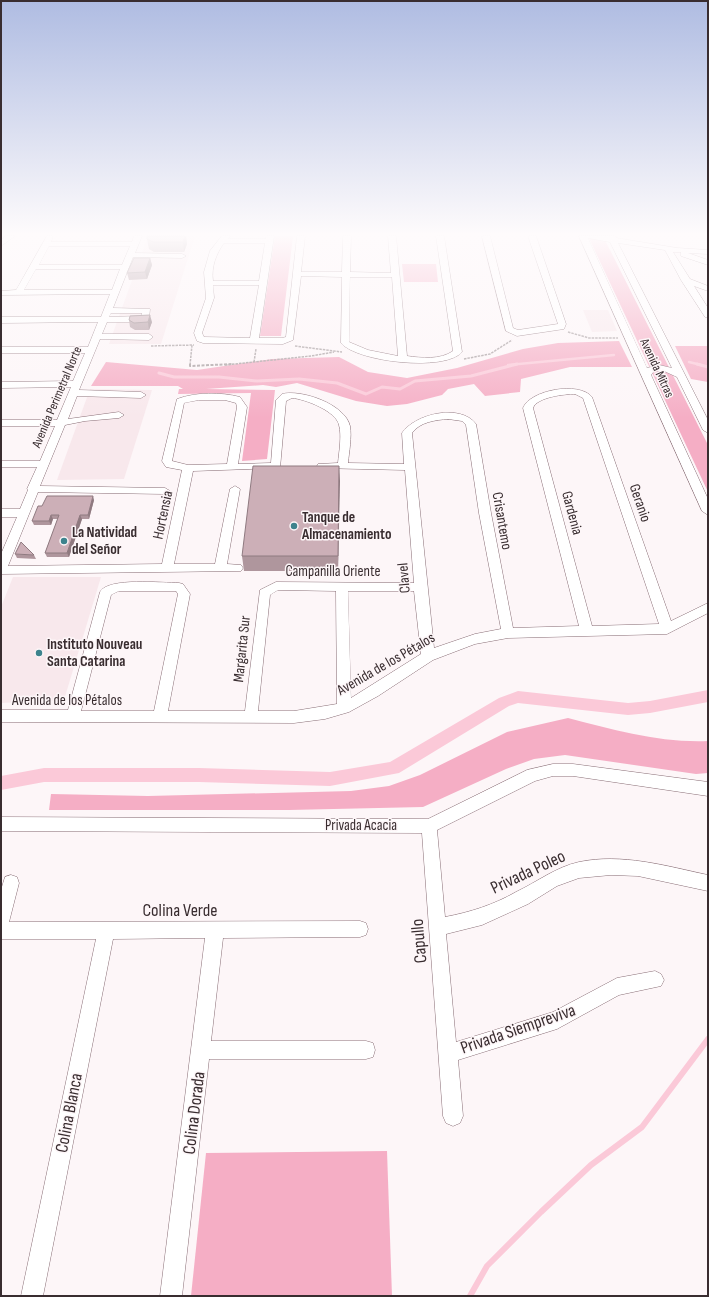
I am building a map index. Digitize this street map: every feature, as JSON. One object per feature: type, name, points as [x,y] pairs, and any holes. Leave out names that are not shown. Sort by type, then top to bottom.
[{"type":"street","name":"Avenida Perimetral Norte","points":[[1,569],[32,489],[76,389],[113,297]]},
{"type":"street","points":[[210,297],[198,333],[200,339],[208,341],[283,341],[290,338],[294,297]]},
{"type":"street","points":[[254,341],[261,297]]},
{"type":"street","points":[[346,297],[345,342],[347,346],[352,349],[403,359],[431,361],[453,357],[458,352],[449,297]]},
{"type":"street","points":[[397,297],[403,359]]},
{"type":"street","points":[[501,297],[509,329],[514,332],[561,327],[562,324],[553,297]]},
{"type":"street","name":"Avenida Mitras","points":[[610,297],[708,511]]},
{"type":"street","name":"Avenida Mitras","points":[[640,297],[708,430]]},
{"type":"street","points":[[696,297],[708,315]]},
{"type":"street","points":[[1,320],[106,315]]},
{"type":"street","points":[[97,336],[149,337]]},
{"type":"street","points":[[1,350],[91,350]]},
{"type":"street","points":[[646,376],[651,369],[661,367],[673,371],[680,376]]},
{"type":"street","points":[[1,385],[76,389],[141,395]]},
{"type":"street","name":"Geranio","points":[[530,403],[540,398],[570,391],[580,392],[588,397],[667,629]]},
{"type":"street","points":[[232,466],[242,407],[238,400],[228,398],[189,398],[180,401],[167,461],[170,465],[188,468],[280,466],[281,400],[285,396],[293,395],[303,397],[342,418],[345,427],[343,466]]},
{"type":"street","name":"Gardenia","points":[[530,403],[529,412],[588,632]]},
{"type":"street","points":[[695,404],[708,407]]},
{"type":"street","points":[[1,423],[60,423],[85,418],[119,415]]},
{"type":"street","name":"Crisantemo","points":[[410,426],[424,420],[456,415],[466,417],[471,424],[485,513],[508,632]]},
{"type":"street","name":"Clavel","points":[[410,426],[407,433],[420,587],[428,656]]},
{"type":"street","points":[[1,464],[43,464]]},
{"type":"street","points":[[313,466],[410,467]]},
{"type":"street","name":"Hortensia","points":[[167,569],[188,468]]},
{"type":"street","points":[[32,489],[165,491]]},
{"type":"street","points":[[220,568],[235,489]]},
{"type":"street","points":[[1,513],[23,513]]},
{"type":"street","points":[[1,569],[237,568]]},
{"type":"street","points":[[73,716],[106,592],[117,586],[179,587],[183,590],[184,594],[160,716]]},
{"type":"street","name":"Campanilla Oriente","points":[[270,588],[276,586],[420,587]]},
{"type":"street","points":[[342,587],[344,708]]},
{"type":"street","name":"Margarita Sur","points":[[251,716],[264,593],[270,588]]},
{"type":"street","name":"Avenida de los Pétalos","points":[[1,716],[294,717],[325,713],[344,708],[373,692],[428,656],[454,645],[508,632],[588,632],[667,629],[708,608]]},
{"type":"street","name":"Privada Acacia","points":[[1,824],[429,826],[532,775],[553,770],[573,770],[708,789]]},
{"type":"street","name":"Capullo","points":[[429,826],[449,1053],[453,1116]]},
{"type":"street","name":"Privada Poleo","points":[[438,927],[476,919],[522,898],[552,880],[579,870],[611,867],[638,868],[708,883]]},
{"type":"street","points":[[1,921],[12,883]]},
{"type":"street","name":"Colina Verde","points":[[1,931],[360,929]]},
{"type":"street","name":"Colina Dorada","points":[[171,1296],[202,1050],[215,930]]},
{"type":"street","name":"Colina Blanca","points":[[32,1296],[106,931]]},
{"type":"street","name":"Privada Siempreviva","points":[[449,1053],[506,1037],[557,1020],[617,987],[654,980]]},
{"type":"street","points":[[202,1050],[366,1050]]},
{"type":"path","points":[[561,327],[572,334],[589,338],[628,338]]},
{"type":"path","points":[[453,357],[465,359],[496,351],[507,344],[514,332]]},
{"type":"path","points":[[200,339],[191,346],[190,366],[218,367],[271,359],[314,356],[335,352]]},
{"type":"shaded area","points":[[126,297],[176,297],[161,344],[109,344]]},
{"type":"shaded area","points":[[266,297],[286,297],[281,336],[260,336]]},
{"type":"shaded area","points":[[616,297],[633,297],[708,445],[708,492]]},
{"type":"shaded area","points":[[583,310],[608,310],[617,331],[592,332]]},
{"type":"shaded area","points":[[619,341],[632,367],[570,367],[521,379],[520,392],[485,396],[474,384],[448,389],[442,395],[407,404],[387,406],[356,401],[297,383],[276,387],[263,385],[206,389],[275,390],[267,459],[242,461],[251,393],[178,394],[179,389],[183,389],[178,386],[91,386],[106,362],[197,370],[272,359],[339,357],[368,372],[407,378],[457,368],[523,349],[558,343]]},
{"type":"shaded area","points":[[675,346],[708,346],[708,382],[691,379]]},
{"type":"shaded area","points":[[90,389],[152,390],[124,479],[57,480]]},
{"type":"shaded area","name":"Instituto Nouveau Santa Catarina","points":[[13,577],[101,577],[64,700],[1,703],[1,607]]},
{"type":"shaded area","points":[[568,718],[655,738],[708,741],[708,773],[696,774],[565,755],[534,759],[506,769],[423,807],[289,810],[49,810],[51,794],[148,796],[351,791],[389,786],[420,775],[507,732]]},
{"type":"shaded area","points":[[387,1151],[392,1296],[191,1296],[206,1153]]},
{"type":"building","points":[[150,315],[148,322],[134,323],[129,320],[130,316]]},
{"type":"building","name":"Tanque de Almacenamiento","points":[[253,466],[339,466],[338,556],[242,556]]},
{"type":"building","points":[[47,496],[93,496],[88,515],[80,515],[67,553],[45,553],[59,515],[51,515],[49,521],[32,521],[38,506],[42,506]]},
{"type":"building","points":[[21,542],[34,555],[15,554]]},
{"type":"waterway","points":[[516,364],[614,355]]},
{"type":"waterway","points":[[689,362],[697,364]]},
{"type":"waterway","points":[[159,373],[174,377],[219,377],[257,381],[299,379],[337,383],[366,394],[382,387],[400,389],[415,381],[471,376],[516,364]]},
{"type":"waterway","points":[[508,365],[516,364]]},
{"type":"waterway","points":[[697,364],[701,365]]},
{"type":"waterway","points":[[697,364],[708,367]]},
{"type":"waterway","points":[[1,783],[44,775],[199,775],[330,779],[393,768],[504,702],[518,697],[628,709],[650,707],[708,696]]},
{"type":"waterway","points":[[470,1296],[487,1266],[541,1212],[591,1165],[642,1127],[708,1039]]},
{"type":"place","name":"Tanque de Almacenamiento","points":[[294,526]]},
{"type":"place","name":"La Natividad del Señor","points":[[64,541]]},
{"type":"place","name":"Instituto Nouveau Santa Catarina","points":[[39,653]]}]
